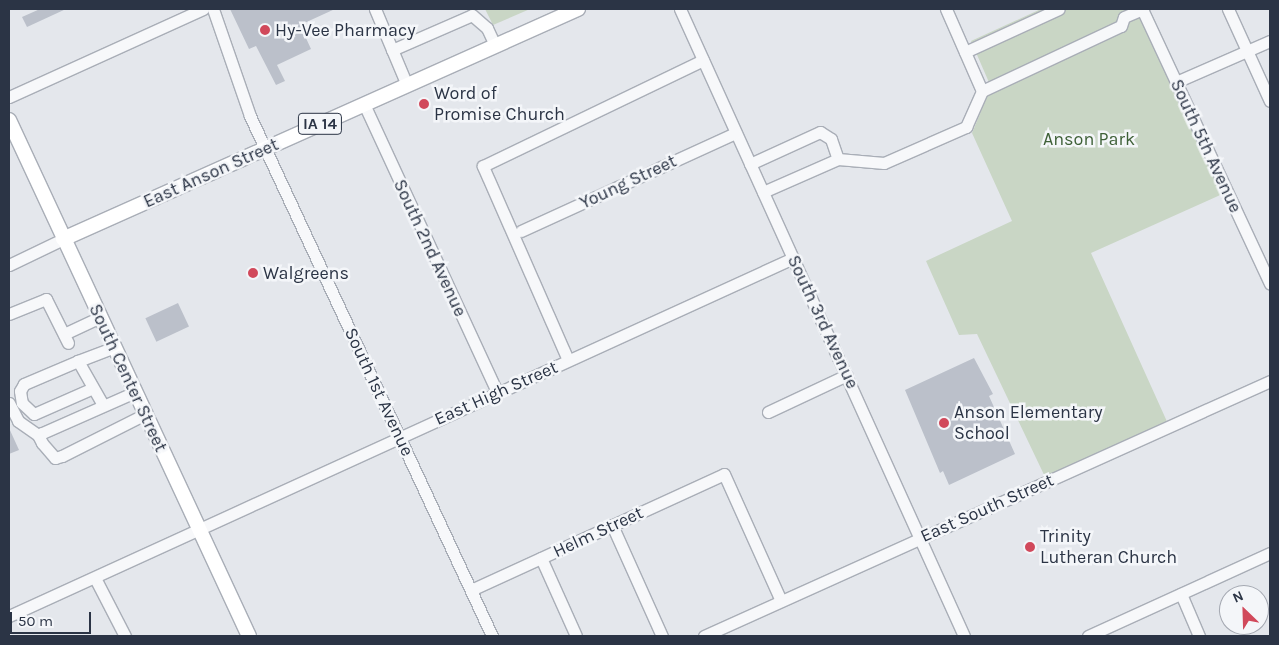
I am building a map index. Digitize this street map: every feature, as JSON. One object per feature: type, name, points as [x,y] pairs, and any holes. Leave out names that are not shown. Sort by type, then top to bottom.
[{"type":"main road","name":"East Anson Street","points":[[63,240],[578,9]]},
{"type":"main road","name":"South Center Street","points":[[9,120],[63,240],[249,636]]},
{"type":"street","points":[[9,97],[203,9]]},
{"type":"street","name":"South 1st Avenue","points":[[213,9],[250,116],[492,636]]},
{"type":"street","points":[[374,9],[407,85]]},
{"type":"street","name":"South 3rd Avenue","points":[[680,9],[964,636]]},
{"type":"street","points":[[946,9],[982,91]]},
{"type":"street","points":[[965,52],[1059,9]]},
{"type":"street","points":[[763,192],[838,159],[884,163],[966,127],[982,91],[1121,26],[1124,17],[1142,9]]},
{"type":"street","name":"South 5th Avenue","points":[[1142,9],[1270,284]]},
{"type":"street","points":[[1228,9],[1270,101]]},
{"type":"street","points":[[392,50],[472,15],[487,28],[495,45]]},
{"type":"street","points":[[1176,82],[1270,41]]},
{"type":"street","points":[[568,360],[482,166],[703,60]]},
{"type":"street","name":"South 2nd Avenue","points":[[364,104],[497,392]]},
{"type":"street","points":[[750,164],[820,132],[831,139],[838,159]]},
{"type":"street","name":"Young Street","points":[[520,231],[735,133]]},
{"type":"street","points":[[9,265],[63,240]]},
{"type":"street","name":"East High Street","points":[[9,616],[200,530],[400,436],[794,258]]},
{"type":"street","points":[[9,313],[46,299],[66,339],[100,317]]},
{"type":"street","points":[[93,388],[34,414],[22,403],[20,391],[24,384],[114,347]]},
{"type":"street","points":[[78,361],[103,405]]},
{"type":"street","points":[[768,412],[847,375]]},
{"type":"street","name":"East South Street","points":[[704,636],[920,537],[1270,381]]},
{"type":"street","points":[[38,435],[135,392]]},
{"type":"street","points":[[9,403],[18,421],[38,435],[55,458],[145,414]]},
{"type":"street","name":"Helm Street","points":[[471,590],[724,474],[781,601]]},
{"type":"street","points":[[612,525],[662,636]]},
{"type":"street","points":[[1088,636],[1270,553]]},
{"type":"street","points":[[541,558],[576,636]]},
{"type":"street","points":[[95,578],[125,636]]},
{"type":"street","points":[[1181,594],[1199,636]]},
{"type":"green space","points":[[485,9],[530,9],[493,25]]},
{"type":"green space","name":"Anson Park","points":[[1041,9],[1142,9],[1227,192],[1091,253],[1169,426],[1047,481],[977,334],[959,335],[926,261],[1012,221],[972,133],[991,87],[971,41]]},
{"type":"building","points":[[40,9],[66,9],[27,27],[22,17]]},
{"type":"building","points":[[230,9],[335,9],[300,25],[311,49],[277,65],[285,81],[276,85],[256,46],[249,49]]},
{"type":"building","points":[[178,303],[189,327],[156,342],[145,318]]},
{"type":"building","name":"Anson Elementary School","points":[[974,358],[993,394],[989,396],[1015,454],[949,485],[943,471],[940,473],[905,390]]},
{"type":"building","points":[[9,428],[19,450],[9,454]]},
{"type":"place","name":"Hy-Vee Pharmacy","points":[[265,30]]},
{"type":"place","name":"Word of Promise Church","points":[[424,104]]},
{"type":"place","name":"Walgreens","points":[[253,273]]},
{"type":"place","name":"Anson Elementary School","points":[[944,423]]},
{"type":"place","name":"Trinity Lutheran Church","points":[[1030,547]]}]
